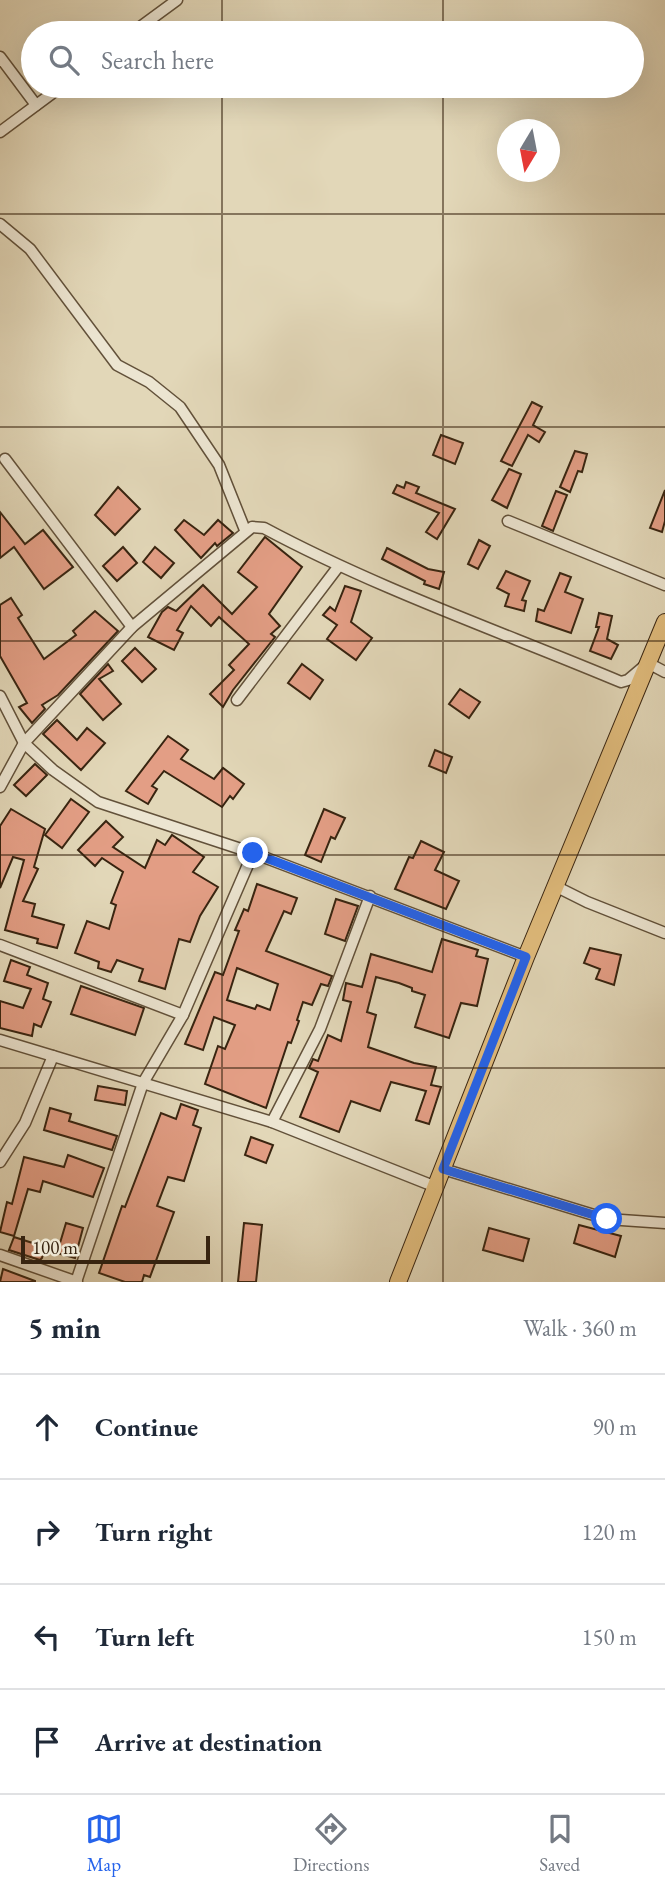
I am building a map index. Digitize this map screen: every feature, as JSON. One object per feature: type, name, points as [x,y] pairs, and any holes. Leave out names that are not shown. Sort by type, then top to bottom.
[{"type":"main road","points":[[398,1282],[526,957],[665,622]]},
{"type":"street","points":[[148,21],[177,0]]},
{"type":"street","points":[[0,57],[21,85]]},
{"type":"street","points":[[31,98],[36,105]]},
{"type":"street","points":[[0,132],[45,98]]},
{"type":"street","points":[[0,224],[30,249],[117,365],[149,382],[180,407],[219,465],[244,530],[241,538],[132,627],[24,743],[0,787]]},
{"type":"street","points":[[5,459],[132,627]]},
{"type":"street","points":[[508,521],[665,585]]},
{"type":"street","points":[[244,530],[252,527],[264,528],[338,567],[621,682],[628,680],[648,663],[665,672]]},
{"type":"street","points":[[237,700],[338,567]]},
{"type":"street","points":[[0,696],[24,743],[53,770],[98,802],[253,853],[526,957]]},
{"type":"street","points":[[0,1255],[76,1282],[143,1083],[183,1015],[253,853]]},
{"type":"street","points":[[557,887],[665,933]]},
{"type":"street","points":[[272,1122],[320,1029],[370,896]]},
{"type":"street","points":[[0,945],[183,1015]]},
{"type":"street","points":[[0,1040],[272,1122],[436,1187]]},
{"type":"street","points":[[0,1162],[13,1146],[53,1056]]},
{"type":"street","points":[[443,1169],[607,1219],[665,1223]]},
{"type":"building","points":[[532,402],[542,407],[533,425],[545,432],[539,442],[528,435],[512,466],[501,461]]},
{"type":"building","points":[[441,435],[463,443],[455,464],[433,455]]},
{"type":"building","points":[[575,451],[587,454],[582,472],[578,471],[570,492],[560,487]]},
{"type":"building","points":[[509,469],[521,474],[507,508],[492,500]]},
{"type":"building","points":[[406,482],[419,487],[416,493],[455,509],[437,539],[426,532],[439,513],[393,493],[397,485],[404,488]]},
{"type":"building","points":[[118,487],[140,509],[115,535],[95,515]]},
{"type":"building","points":[[665,490],[665,521],[662,532],[650,528]]},
{"type":"building","points":[[556,491],[567,495],[553,531],[542,526]]},
{"type":"building","points":[[0,512],[25,544],[43,530],[73,567],[44,589],[14,547],[0,558]]},
{"type":"building","points":[[184,520],[204,535],[218,520],[233,533],[217,546],[215,543],[201,558],[175,530]]},
{"type":"building","points":[[265,537],[302,567],[269,614],[280,626],[271,634],[275,637],[233,690],[223,707],[210,694],[234,670],[229,665],[249,644],[219,617],[211,626],[191,606],[177,630],[183,633],[174,650],[148,637],[162,612],[168,607],[176,611],[203,585],[232,614],[257,587],[238,572]]},
{"type":"building","points":[[479,540],[490,546],[478,569],[468,564]]},
{"type":"building","points":[[123,547],[137,563],[117,581],[103,566]]},
{"type":"building","points":[[155,547],[174,563],[161,578],[143,562]]},
{"type":"building","points":[[387,548],[428,569],[444,572],[439,589],[424,584],[425,581],[382,559]]},
{"type":"building","points":[[506,571],[530,581],[522,600],[526,601],[524,611],[505,606],[509,594],[497,588]]},
{"type":"building","points":[[560,573],[571,577],[565,592],[583,599],[571,633],[536,621],[538,609],[544,611]]},
{"type":"building","points":[[345,586],[361,591],[351,622],[372,638],[356,660],[327,639],[337,625],[323,615],[330,607],[335,611]]},
{"type":"building","points":[[11,598],[22,615],[18,618],[44,659],[76,635],[73,631],[95,611],[118,631],[58,695],[42,705],[45,709],[32,723],[19,707],[27,703],[0,656],[0,605]]},
{"type":"building","points":[[599,613],[612,616],[607,639],[618,645],[611,659],[590,651],[599,627],[596,627]]},
{"type":"building","points":[[135,648],[156,669],[142,682],[122,661]]},
{"type":"building","points":[[108,664],[113,671],[99,679],[121,704],[103,720],[80,694]]},
{"type":"building","points":[[302,664],[323,680],[310,699],[288,683]]},
{"type":"building","points":[[460,689],[480,702],[469,718],[449,704]]},
{"type":"building","points":[[57,720],[77,740],[87,728],[105,743],[81,770],[43,734]]},
{"type":"building","points":[[168,736],[188,750],[181,759],[214,779],[223,768],[244,784],[233,799],[230,796],[222,807],[164,771],[152,786],[157,789],[148,804],[126,791]]},
{"type":"building","points":[[435,750],[452,757],[446,773],[429,766]]},
{"type":"building","points":[[35,764],[47,775],[26,796],[14,785]]},
{"type":"building","points":[[71,799],[89,812],[62,848],[45,835]]},
{"type":"building","points":[[11,809],[45,829],[34,867],[38,869],[23,901],[35,904],[32,916],[64,925],[57,948],[37,943],[38,939],[5,930],[24,860],[13,857],[0,888],[0,826]]},
{"type":"building","points":[[324,809],[345,818],[335,839],[331,837],[321,862],[305,855]]},
{"type":"building","points":[[106,821],[123,837],[113,847],[145,868],[157,840],[165,845],[172,835],[204,857],[193,872],[218,887],[200,916],[190,942],[179,939],[165,989],[139,981],[143,969],[117,960],[111,972],[98,968],[99,962],[75,953],[87,921],[109,929],[116,905],[111,903],[123,872],[102,858],[95,866],[78,850]]},
{"type":"building","points":[[421,841],[444,852],[435,870],[459,881],[446,909],[395,889],[409,857],[413,858]]},
{"type":"building","points":[[257,884],[297,898],[291,914],[284,911],[266,951],[332,976],[328,986],[321,984],[312,1005],[303,1002],[297,1020],[299,1021],[291,1043],[288,1042],[266,1108],[205,1084],[218,1046],[225,1049],[235,1025],[214,1017],[203,1050],[185,1044],[215,972],[223,975],[239,931],[235,930],[244,909],[248,911]],"holes":[[[237,968],[278,984],[270,1010],[257,1005],[255,1009],[227,1000]]]},
{"type":"building","points":[[336,899],[358,906],[345,941],[325,934]]},
{"type":"building","points":[[442,939],[478,950],[476,956],[488,959],[477,1006],[461,1003],[449,1038],[415,1027],[425,995],[399,983],[376,977],[367,1012],[376,1015],[368,1047],[414,1063],[436,1067],[431,1085],[441,1087],[429,1124],[416,1120],[426,1091],[391,1082],[380,1111],[351,1101],[339,1132],[300,1117],[318,1072],[309,1068],[313,1059],[318,1061],[328,1035],[341,1041],[351,1002],[343,1000],[346,983],[362,987],[371,954],[432,972]]},
{"type":"building","points":[[590,948],[621,955],[614,985],[596,979],[600,969],[584,963]]},
{"type":"building","points":[[11,960],[30,967],[27,975],[48,983],[43,999],[51,1002],[41,1027],[34,1024],[32,1036],[0,1028],[0,1001],[23,1008],[31,989],[4,981]]},
{"type":"building","points":[[81,986],[144,1008],[135,1035],[71,1014]]},
{"type":"building","points":[[98,1086],[127,1091],[125,1105],[95,1100]]},
{"type":"building","points":[[181,1104],[198,1110],[193,1125],[201,1128],[184,1181],[168,1177],[157,1206],[174,1212],[150,1277],[144,1275],[142,1282],[125,1282],[99,1273],[122,1206],[125,1207],[161,1113],[176,1119]]},
{"type":"building","points":[[50,1108],[71,1114],[69,1121],[117,1136],[112,1150],[44,1130]]},
{"type":"building","points":[[251,1137],[273,1145],[266,1163],[245,1155]]},
{"type":"building","points":[[68,1155],[104,1168],[93,1197],[43,1181],[40,1192],[28,1189],[14,1236],[0,1232],[7,1202],[12,1204],[24,1157],[64,1167]]},
{"type":"building","points":[[66,1223],[83,1228],[75,1258],[57,1253]]},
{"type":"building","points":[[244,1223],[262,1225],[256,1282],[238,1282]]},
{"type":"building","points":[[579,1225],[621,1236],[615,1257],[574,1243]]},
{"type":"building","points":[[489,1228],[529,1239],[523,1261],[483,1250]]},
{"type":"building","points":[[14,1237],[45,1247],[42,1258],[40,1260],[9,1250]]},
{"type":"building","points":[[3,1269],[35,1281],[35,1282],[0,1282]]},
{"type":"route","points":[[253,853],[526,957],[443,1169],[607,1219]]}]
